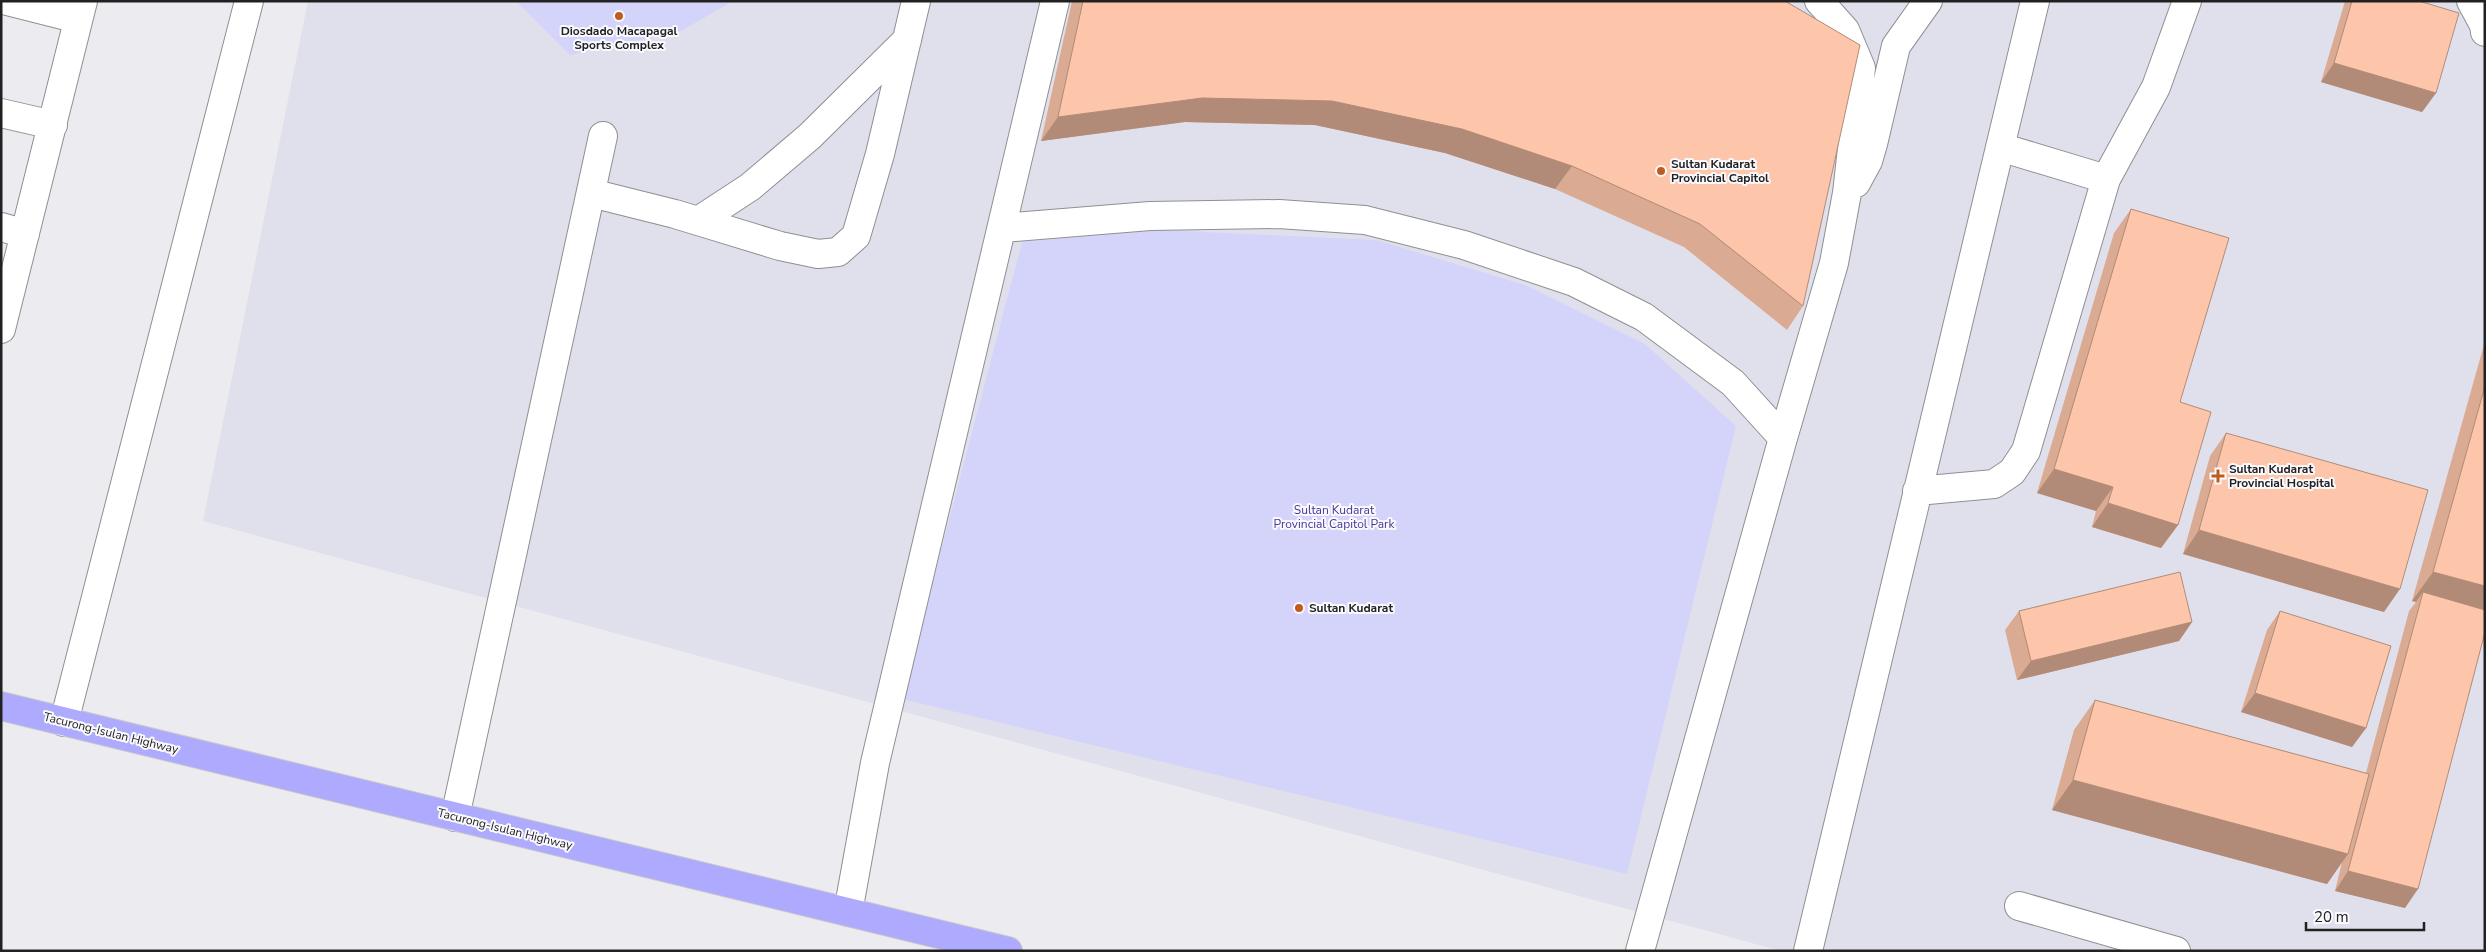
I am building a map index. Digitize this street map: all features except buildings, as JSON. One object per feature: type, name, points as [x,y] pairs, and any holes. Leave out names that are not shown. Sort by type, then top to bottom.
[{"type":"highway","name":"Tacurong-Isulan Highway","points":[[1,706],[1008,951]]},
{"type":"lane","points":[[1,329],[13,231],[52,125],[81,10],[8,1]]},
{"type":"lane","points":[[64,722],[250,1]]},
{"type":"lane","points":[[591,193],[698,221],[780,246],[818,254],[838,252],[856,236],[880,154],[916,1]]},
{"type":"lane","points":[[848,912],[875,763],[1055,1]]},
{"type":"lane","points":[[1640,951],[1783,438],[1834,264],[1848,193],[1861,68],[1844,30],[1819,1]]},
{"type":"lane","points":[[1848,193],[1861,176],[1868,161],[1896,46],[1928,1]]},
{"type":"lane","points":[[1808,951],[2035,1]]},
{"type":"lane","points":[[1917,492],[1994,484],[2012,472],[2026,451],[2106,179],[2156,87],[2187,1]]},
{"type":"lane","points":[[2471,1],[2484,25],[2485,32]]},
{"type":"lane","points":[[698,221],[750,187],[810,136],[908,40]]},
{"type":"lane","points":[[1,113],[52,125]]},
{"type":"lane","points":[[455,817],[603,136]]},
{"type":"lane","points":[[2000,148],[2106,179]]},
{"type":"lane","points":[[1002,228],[1150,216],[1279,214],[1366,220],[1464,245],[1574,282],[1644,317],[1733,383],[1783,438]]},
{"type":"lane","points":[[2019,906],[2176,951]]},
{"type":"shaded area","points":[[308,1],[2485,1],[2485,951],[1781,951],[203,521]]},
{"type":"green space","name":"Diosdado Macapagal Sports Complex","points":[[516,1],[733,1],[681,31],[570,55]]},
{"type":"green space","name":"Sultan Kudarat Provincial Capitol Park","points":[[1162,230],[1376,240],[1525,285],[1645,344],[1736,426],[1627,874],[902,699],[1022,242]]},
{"type":"place","name":"Diosdado Macapagal Sports Complex","points":[[619,16]]},
{"type":"place","name":"Sultan Kudarat Provincial Capitol","points":[[1661,171]]},
{"type":"place","name":"Sultan Kudarat Provincial Hospital","points":[[2218,476]]},
{"type":"place","name":"Sultan Kudarat","points":[[1299,608]]}]
